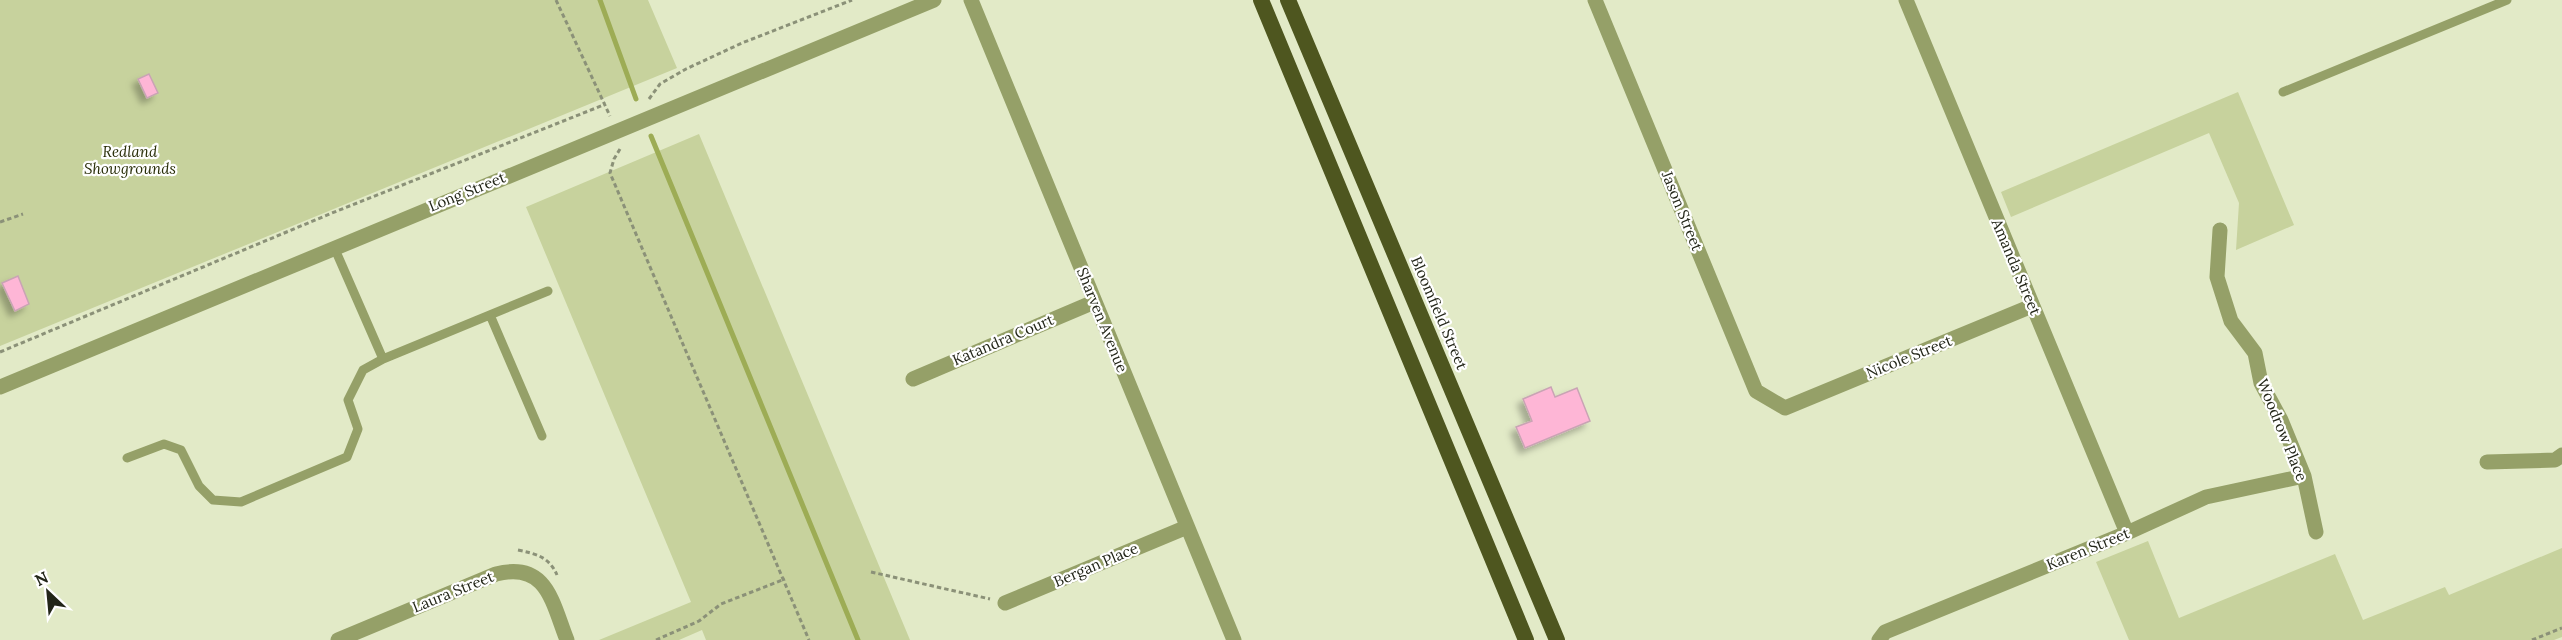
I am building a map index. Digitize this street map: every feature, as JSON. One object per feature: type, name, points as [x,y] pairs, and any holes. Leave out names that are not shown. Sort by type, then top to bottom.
[{"type":"highway","points":[[1261,0],[1526,640]]},
{"type":"highway","name":"Bloomfield Street","points":[[1288,0],[1557,640]]},
{"type":"street","name":"Long Street","points":[[0,387],[934,0]]},
{"type":"street","name":"Sharven Avenue","points":[[971,0],[1234,640]]},
{"type":"street","name":"Jason Street","points":[[1595,0],[1756,391],[1785,408]]},
{"type":"street","name":"Amanda Street","points":[[1906,0],[2127,533]]},
{"type":"street","name":"Woodrow Place","points":[[2220,230],[2217,277],[2230,321],[2255,353],[2261,383],[2281,420],[2304,476],[2316,532]]},
{"type":"street","name":"Katandra Court","points":[[913,379],[1094,302]]},
{"type":"street","name":"Nicole Street","points":[[1785,408],[2032,306]]},
{"type":"street","points":[[2487,462],[2556,460],[2562,455]]},
{"type":"street","name":"Karen Street","points":[[1878,640],[1885,632],[2127,533],[2223,491],[2304,476]]},
{"type":"street","name":"Bergan Place","points":[[1005,603],[1187,527]]},
{"type":"street","name":"Laura Street","points":[[338,640],[496,574],[514,570],[531,573],[543,584],[567,640]]},
{"type":"lane","points":[[2283,92],[2507,0]]},
{"type":"lane","points":[[334,247],[383,359]]},
{"type":"lane","points":[[127,459],[164,444],[181,450],[199,486],[213,501],[241,502],[347,457],[358,429],[348,400],[363,370],[383,359],[548,291]]},
{"type":"lane","points":[[490,315],[542,436]]},
{"type":"path","points":[[556,0],[611,117],[620,112]]},
{"type":"path","points":[[648,100],[660,84],[686,69],[742,43],[852,0]]},
{"type":"path","points":[[0,352],[332,213],[606,104]]},
{"type":"path","points":[[623,145],[614,159],[610,173],[785,579],[809,640]]},
{"type":"path","points":[[0,222],[23,214]]},
{"type":"path","points":[[872,572],[1005,603]]},
{"type":"path","points":[[656,640],[699,621],[721,604],[785,579]]},
{"type":"path","points":[[2532,640],[2562,628]]},
{"type":"green space","name":"Redland Showgrounds","points":[[0,0],[648,0],[677,68],[0,346]]},
{"type":"green space","points":[[2238,92],[2294,225],[2236,250],[2239,203],[2209,133],[2011,217],[2001,192]]},
{"type":"green space","points":[[699,134],[910,640],[706,640],[702,630],[679,640],[599,640],[691,602],[526,207]]},
{"type":"green space","points":[[2148,541],[2179,618],[2335,554],[2363,620],[2445,587],[2449,595],[2562,548],[2562,637],[2554,640],[2129,640],[2096,562]]},
{"type":"building","points":[[149,74],[158,93],[147,98],[138,79]]},
{"type":"building","points":[[18,276],[29,304],[15,311],[2,283]]},
{"type":"building","points":[[1551,387],[1555,397],[1577,388],[1590,421],[1525,448],[1516,427],[1532,421],[1523,399]]},
{"type":"waterway","points":[[600,0],[636,99]]},
{"type":"waterway","points":[[651,136],[858,640]]}]
